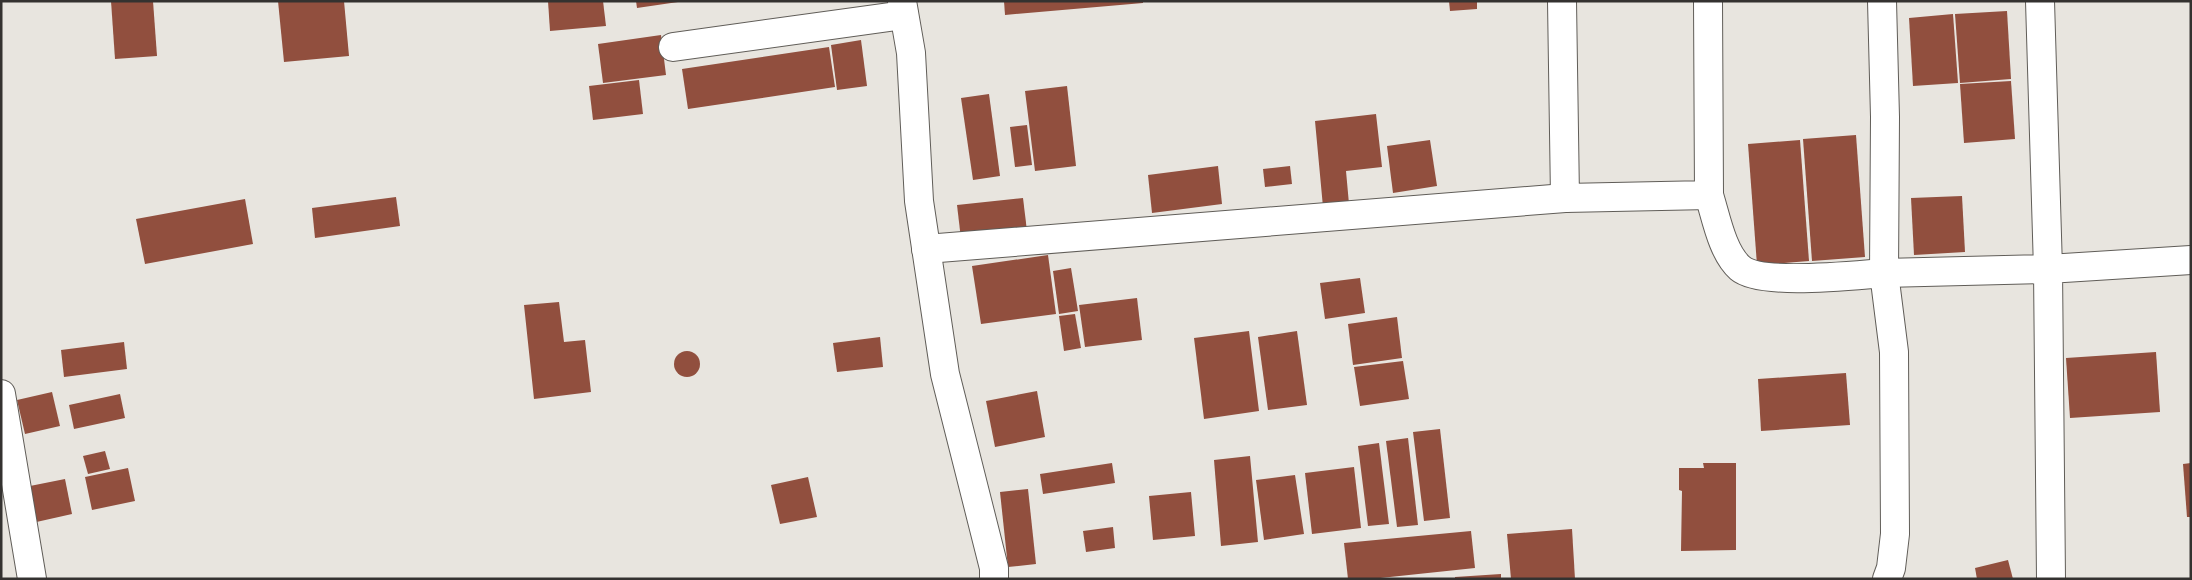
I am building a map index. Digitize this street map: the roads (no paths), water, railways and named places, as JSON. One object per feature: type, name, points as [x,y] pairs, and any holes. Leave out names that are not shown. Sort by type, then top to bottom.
[{"type":"street","points":[[1562,1],[1565,198]]},
{"type":"street","points":[[1708,1],[1710,195],[1725,245],[1741,269],[1767,277],[1827,277],[1884,273],[2048,269],[2191,260]]},
{"type":"street","points":[[1882,1],[1885,117],[1884,273],[1894,362],[1895,534],[1892,568],[1887,579]]},
{"type":"street","points":[[2040,1],[2048,269],[2051,579]]},
{"type":"street","points":[[673,47],[903,8],[911,53],[919,201],[944,374],[994,568],[994,579]]},
{"type":"street","points":[[926,249],[1565,198],[1710,195]]},
{"type":"street","points":[[1,394],[32,579]]}]
